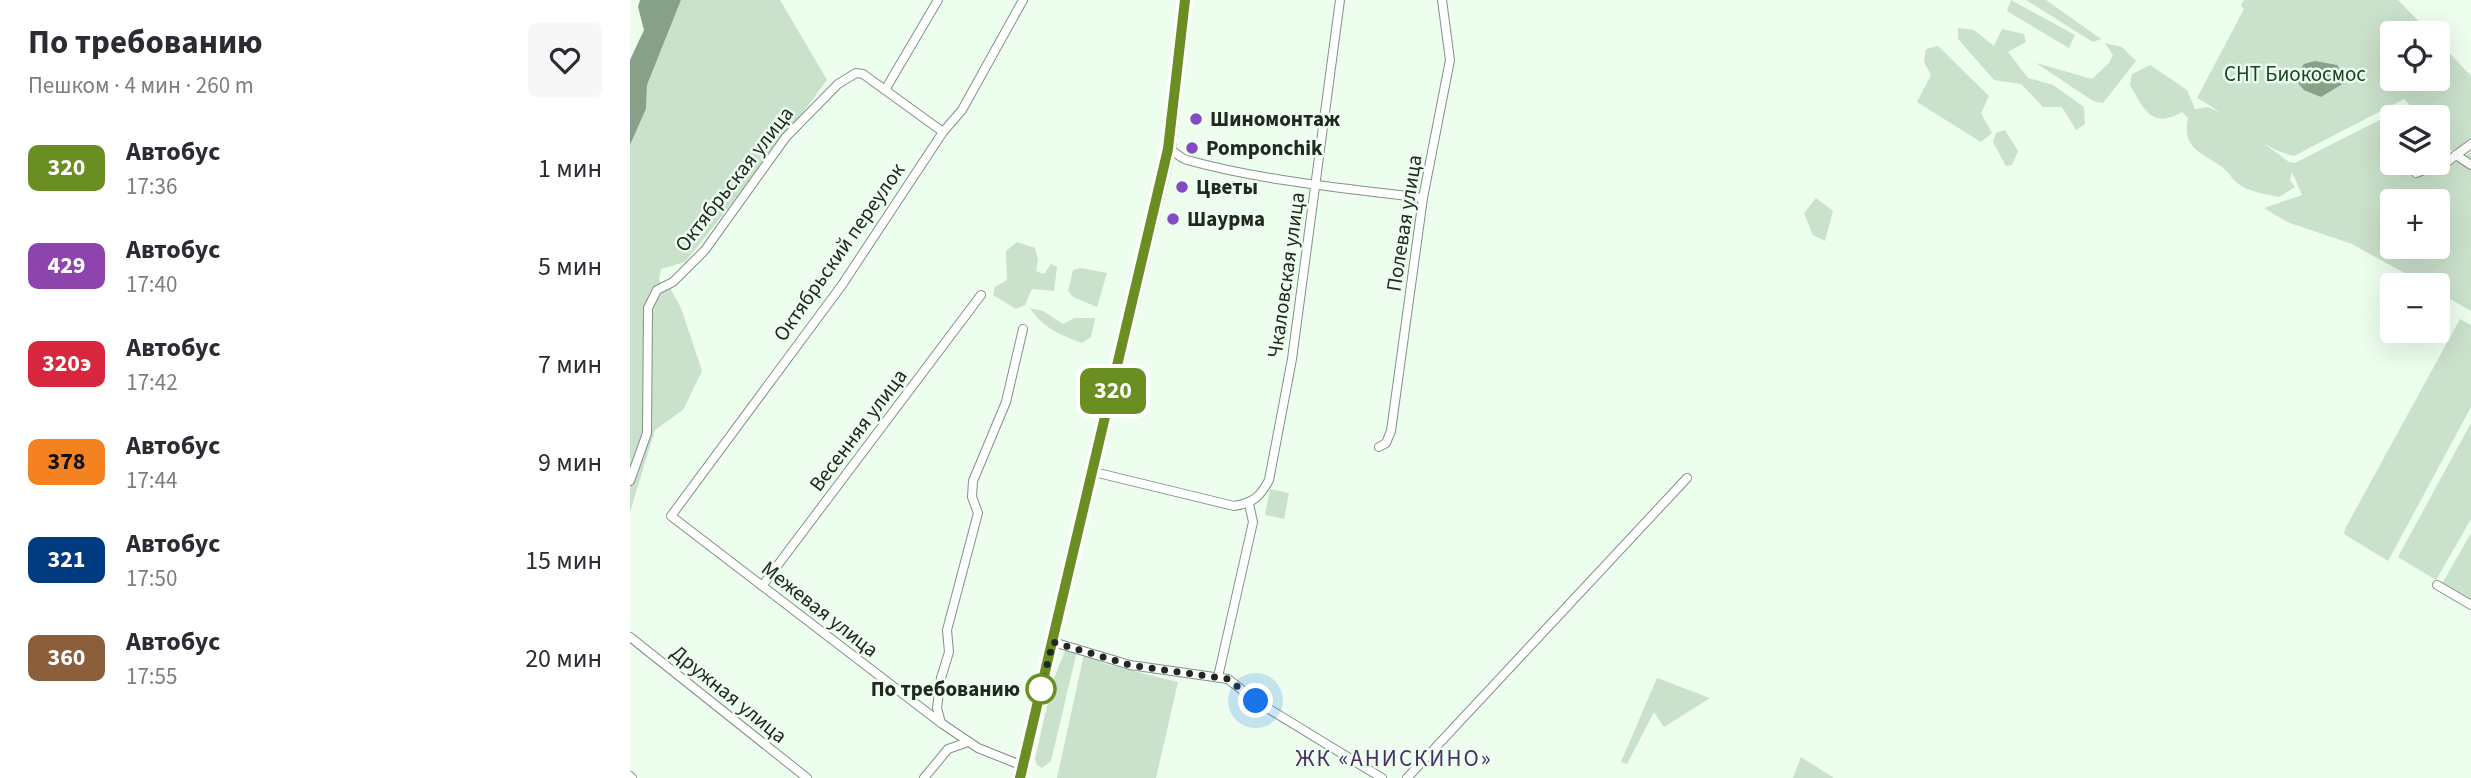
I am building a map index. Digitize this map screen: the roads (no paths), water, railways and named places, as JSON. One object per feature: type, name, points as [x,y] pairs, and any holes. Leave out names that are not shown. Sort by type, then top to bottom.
[{"type":"main road","points":[[1021,772],[1094,472],[1168,149],[1179,77],[1185,0]]},
{"type":"street","points":[[938,0],[885,90],[943,132]]},
{"type":"street","name":"Октябрьский переулок","points":[[671,516],[842,285],[943,132],[962,110],[1023,0]]},
{"type":"street","name":"Чкаловская улица","points":[[1249,503],[1263,492],[1269,480],[1279,433],[1317,185],[1340,0]]},
{"type":"street","name":"Полевая улица","points":[[1379,447],[1386,443],[1391,431],[1423,198],[1450,60],[1442,0]]},
{"type":"street","name":"Октябрьская улица","points":[[630,481],[647,433],[648,307],[662,286],[673,282],[705,250],[786,137],[838,84],[856,73],[863,74],[885,90]]},
{"type":"street","points":[[2450,159],[2471,144]]},
{"type":"street","points":[[1168,149],[1182,159],[1317,185],[1423,198]]},
{"type":"street","points":[[2456,155],[2471,165]]},
{"type":"street","name":"Весенняя улица","points":[[762,586],[981,295]]},
{"type":"street","points":[[941,723],[937,708],[941,678],[949,652],[947,631],[978,513],[972,497],[973,481],[1006,402],[1023,329]]},
{"type":"street","points":[[1094,472],[1234,506],[1249,503],[1253,522],[1218,677]]},
{"type":"street","points":[[1407,778],[1687,478]]},
{"type":"street","name":"Межевая улица","points":[[671,516],[941,723],[1021,772]]},
{"type":"street","points":[[2437,585],[2471,605]]},
{"type":"street","name":"Дружная улица","points":[[630,637],[807,778]]},
{"type":"street","points":[[1053,642],[1141,667],[1228,679],[1256,701],[1382,778]]},
{"type":"street","points":[[924,778],[948,749],[968,742]]},
{"type":"place","name":"Шиномонтаж","points":[[1196,119]]},
{"type":"place","name":"Pomponchik","points":[[1192,148]]},
{"type":"place","name":"Цветы","points":[[1182,187]]},
{"type":"place","name":"Шаурма","points":[[1173,219]]},
{"type":"place","name":"По требованию","points":[[1041,689]]},
{"type":"district","name":"ЖК «АНИСКИНО»","points":[[1394,758]]},
{"type":"park label","name":"СНТ Биокосмос","points":[[2295,74]]}]
